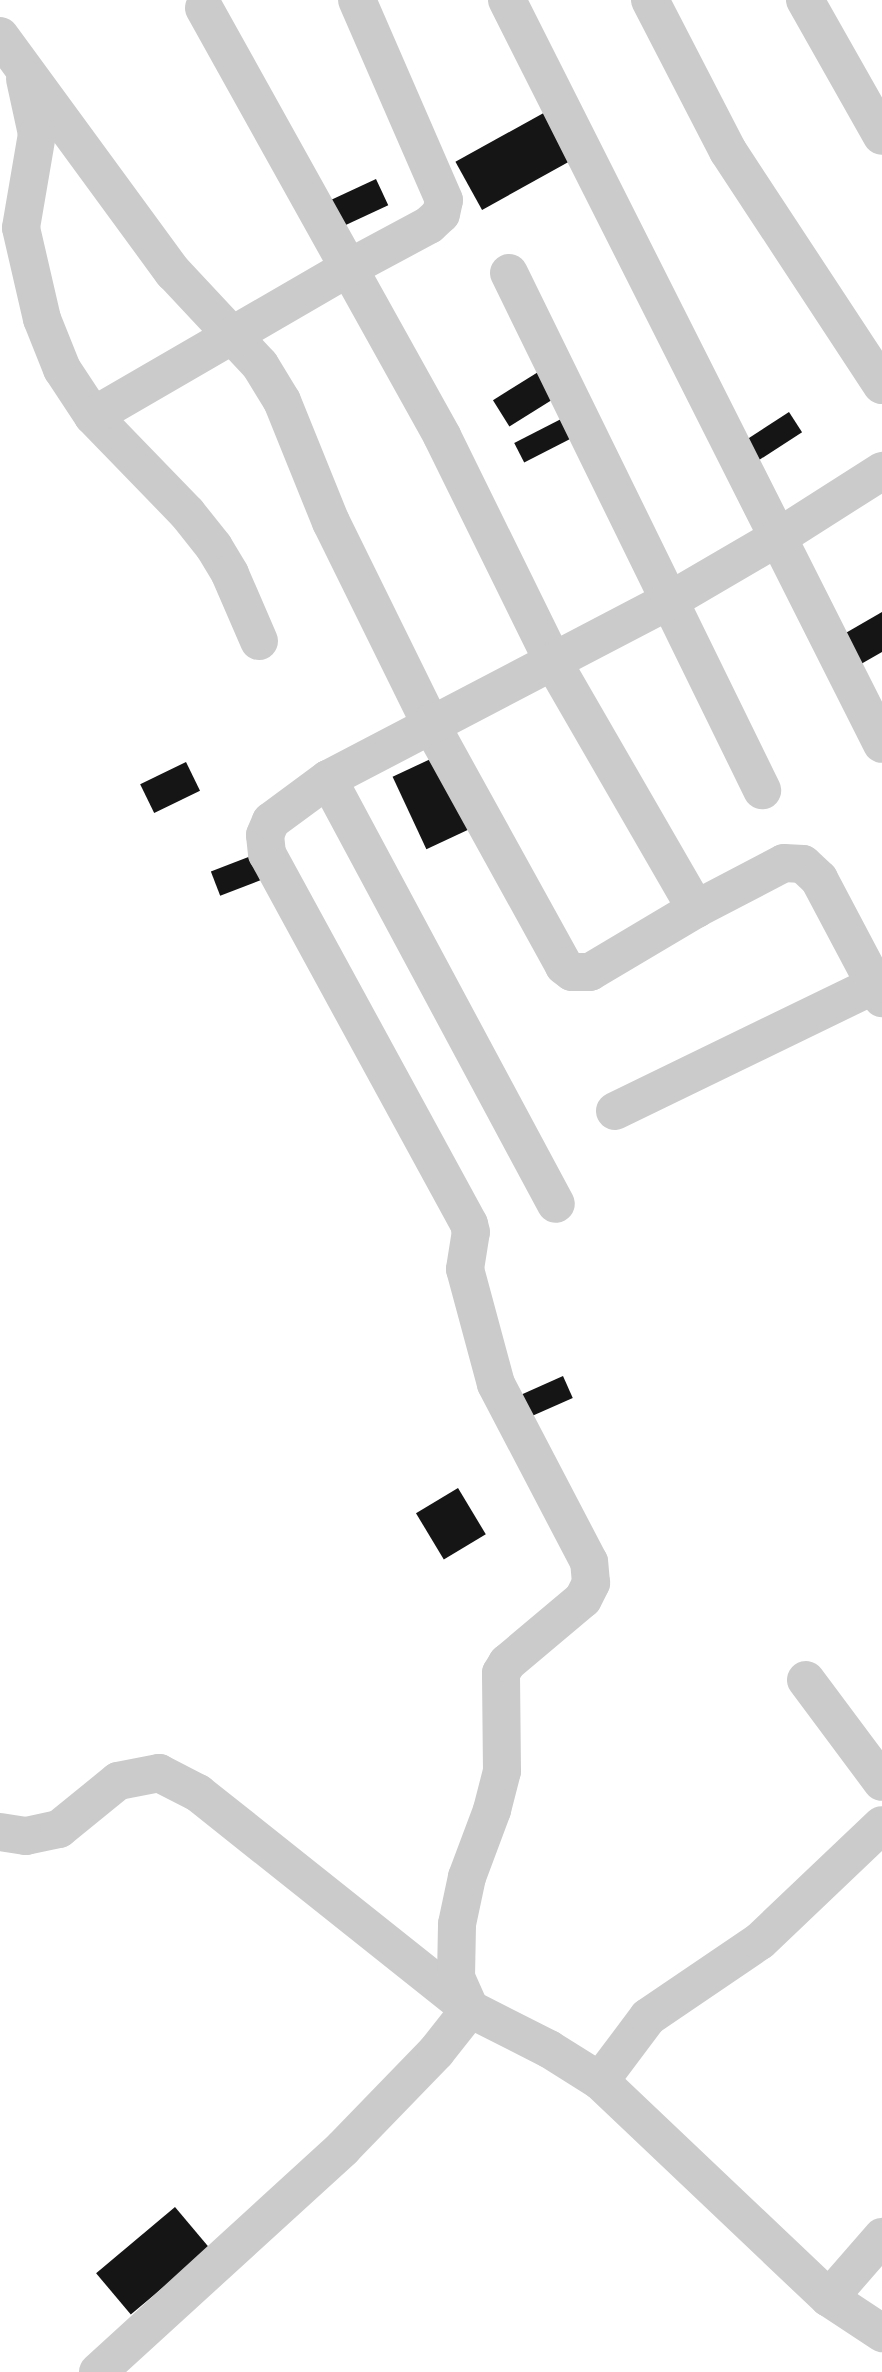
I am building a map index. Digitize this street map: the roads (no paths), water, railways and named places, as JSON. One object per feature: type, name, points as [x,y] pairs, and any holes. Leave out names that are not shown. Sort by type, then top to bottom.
[{"type":"street","points":[[93,416],[346,269],[429,225],[441,214],[444,201],[357,0]]},
{"type":"street","points":[[507,0],[882,744]]},
{"type":"street","points":[[650,0],[728,152],[882,385]]},
{"type":"street","points":[[805,0],[882,136]]},
{"type":"street","points":[[204,8],[346,269],[442,436],[552,660],[696,909]]},
{"type":"street","points":[[0,36],[173,272],[260,365],[282,401],[331,522],[430,723],[564,966],[572,972],[590,972],[696,909],[784,863],[803,864],[819,879],[879,991],[615,1111]]},
{"type":"street","points":[[22,67],[37,134],[21,228],[42,319],[62,369],[93,416],[179,504],[214,547],[259,641]]},
{"type":"street","points":[[509,273],[762,790]]},
{"type":"street","points":[[470,2008],[456,1977],[457,1924],[467,1877],[492,1810],[502,1771],[500,1673],[583,1599],[592,1583],[589,1562],[496,1384],[465,1269],[471,1232],[469,1224],[267,854],[265,835],[271,821],[328,779],[430,723],[669,601],[777,538],[882,471]]},
{"type":"street","points":[[328,779],[556,1204]]},
{"type":"street","points":[[806,1680],[882,1782]]},
{"type":"street","points":[[0,1832],[26,1836],[59,1829],[118,1781],[159,1773],[198,1793],[470,2008],[549,2049],[600,2081],[829,2298],[882,2333]]},
{"type":"street","points":[[600,2081],[648,2017],[760,1941],[882,1825]]},
{"type":"street","points":[[98,2372],[343,2148],[436,2052],[470,2008]]},
{"type":"street","points":[[829,2298],[882,2237]]}]
